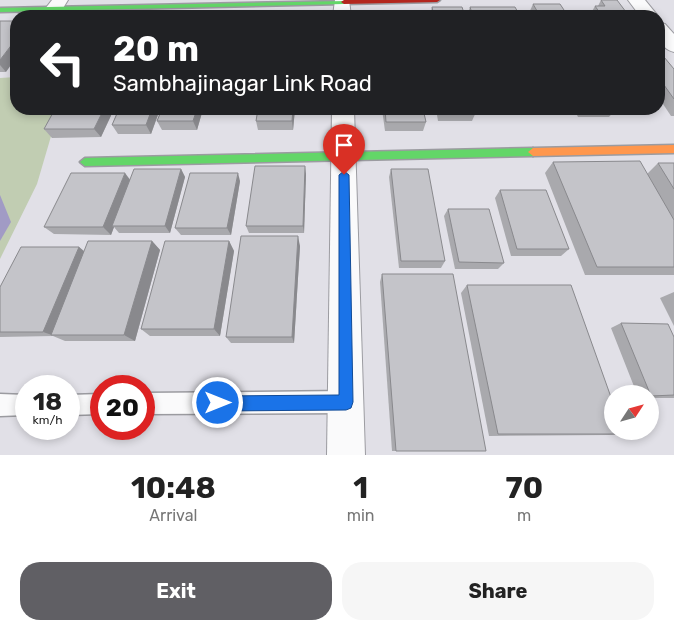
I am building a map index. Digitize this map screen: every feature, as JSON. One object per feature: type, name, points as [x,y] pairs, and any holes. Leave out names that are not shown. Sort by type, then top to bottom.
[{"type":"street","points":[[0,10],[57,4],[342,9],[437,0]]},
{"type":"street","points":[[636,0],[644,10]]},
{"type":"street","points":[[665,35],[674,46]]},
{"type":"street","points":[[343,115],[346,455]]},
{"type":"street","points":[[85,162],[674,149]]},
{"type":"lane","points":[[155,404],[346,402]]},
{"type":"lane","points":[[0,405],[15,405]]},
{"type":"green space","points":[[10,77],[10,115],[57,115],[37,184],[0,259],[0,78]]},
{"type":"shaded area","points":[[0,195],[11,222],[0,241]]},
{"type":"building","points":[[601,0],[617,0],[624,10],[598,10],[595,6],[605,6]]},
{"type":"building","points":[[533,4],[560,4],[564,10],[536,10]]},
{"type":"building","points":[[432,7],[462,7],[463,10],[433,10]]},
{"type":"building","points":[[470,7],[515,7],[517,10],[471,10]]},
{"type":"building","points":[[0,21],[10,21],[10,47],[0,60]]},
{"type":"building","points":[[665,58],[674,69],[674,99],[665,86]]},
{"type":"building","points":[[52,115],[101,115],[94,129],[44,129]]},
{"type":"building","points":[[116,115],[150,115],[146,125],[112,125]]},
{"type":"building","points":[[160,115],[195,115],[193,121],[157,121]]},
{"type":"building","points":[[257,115],[292,115],[292,121],[256,121]]},
{"type":"building","points":[[385,115],[424,115],[426,122],[386,122]]},
{"type":"building","points":[[640,161],[674,220],[674,267],[597,267],[553,162]]},
{"type":"building","points":[[658,163],[674,163],[674,189]]},
{"type":"building","points":[[255,166],[305,166],[303,226],[246,226]]},
{"type":"building","points":[[134,169],[181,169],[165,226],[112,226]]},
{"type":"building","points":[[391,169],[428,169],[445,261],[401,261]]},
{"type":"building","points":[[71,173],[125,173],[103,227],[44,227]]},
{"type":"building","points":[[190,173],[238,173],[227,228],[175,228]]},
{"type":"building","points":[[500,190],[546,190],[569,249],[517,249]]},
{"type":"building","points":[[448,209],[489,209],[504,263],[459,262]]},
{"type":"building","points":[[241,236],[298,236],[292,337],[226,337]]},
{"type":"building","points":[[88,241],[152,241],[124,335],[51,335]]},
{"type":"building","points":[[165,241],[229,241],[214,329],[141,329]]},
{"type":"building","points":[[21,247],[79,247],[43,332],[0,332],[0,287]]},
{"type":"building","points":[[382,274],[453,274],[486,451],[396,451]]},
{"type":"building","points":[[467,285],[571,285],[607,385],[604,385],[604,434],[498,434]]},
{"type":"building","points":[[621,323],[668,324],[674,337],[674,395],[659,396],[659,385],[646,385]]},
{"type":"traffic: fast","points":[[0,10],[344,2]]},
{"type":"traffic: fast","points":[[85,162],[533,152]]},
{"type":"traffic: slow","points":[[533,152],[674,149]]},
{"type":"traffic: jam","points":[[344,2],[437,0]]},
{"type":"route","points":[[218,403],[346,402],[344,175]]}]
